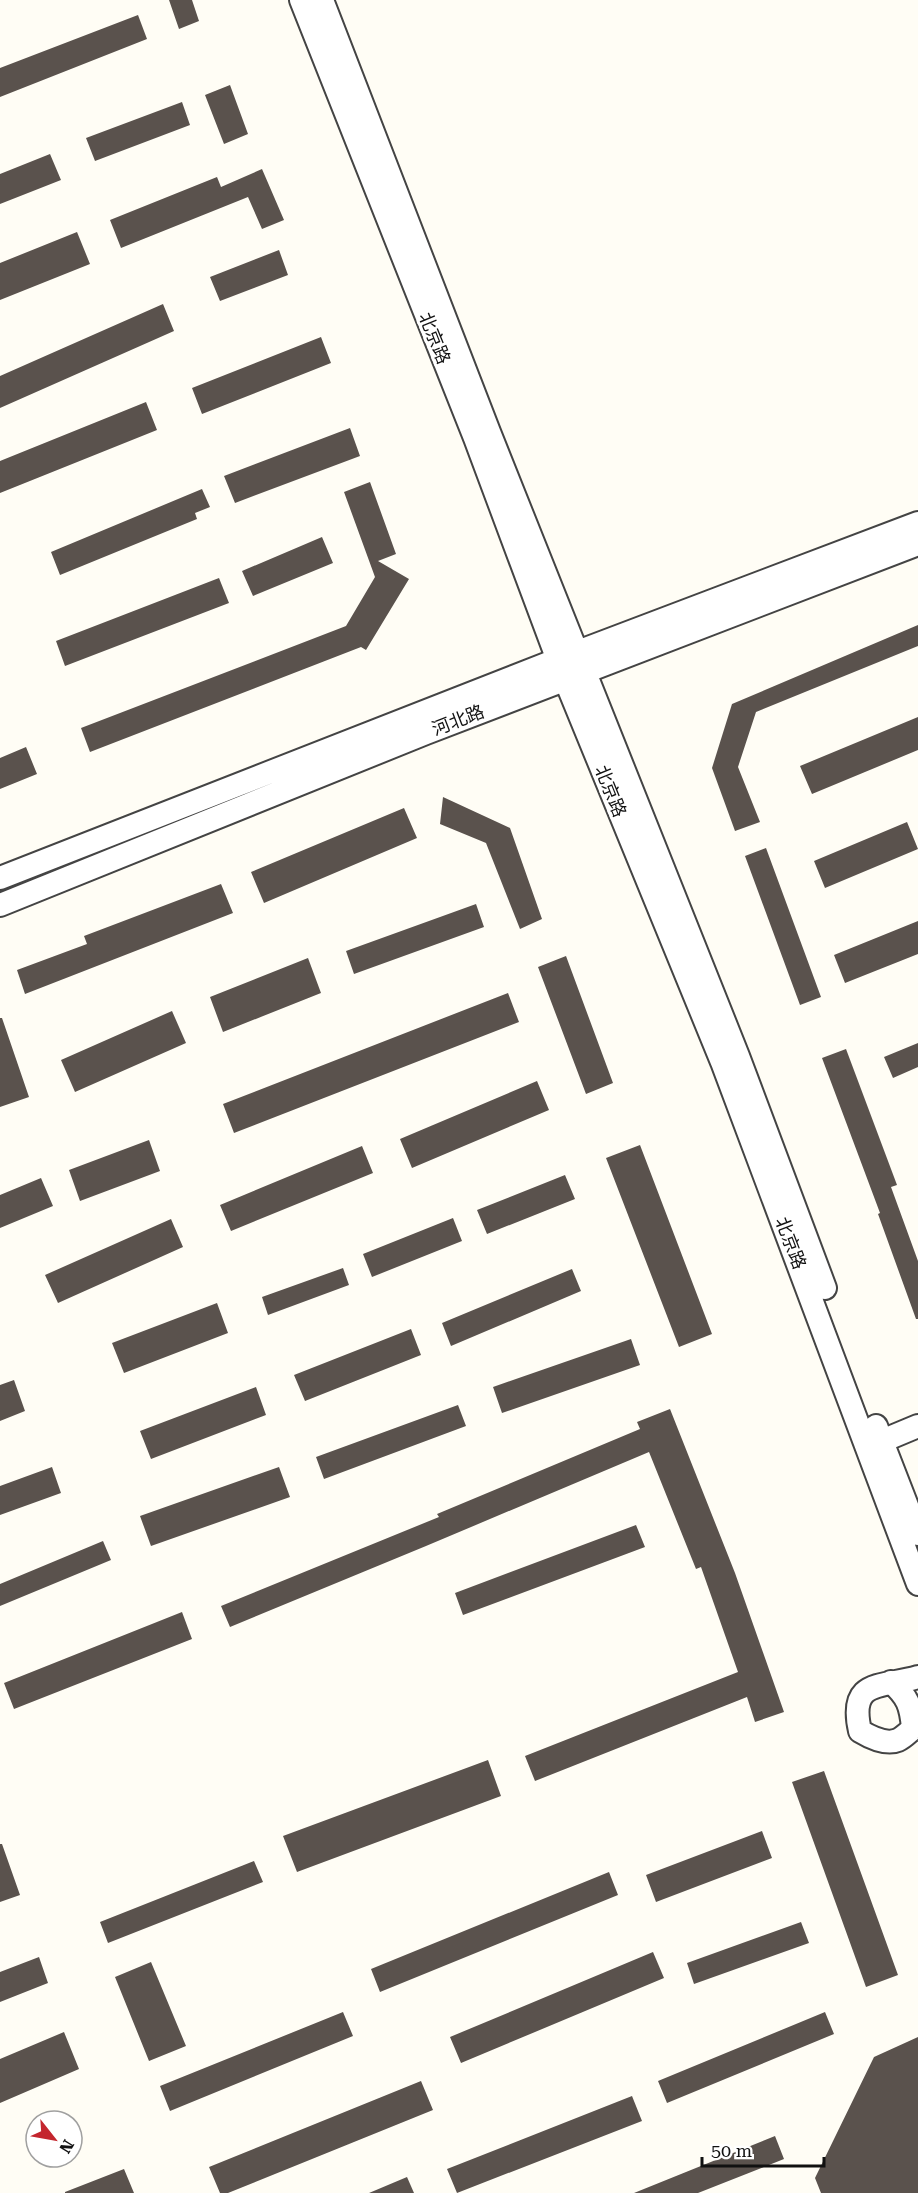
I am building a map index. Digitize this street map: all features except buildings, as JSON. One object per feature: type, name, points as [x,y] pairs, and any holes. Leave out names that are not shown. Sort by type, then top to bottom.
[{"type":"street","name":"北京路","points":[[301,0],[466,416],[738,1056],[918,1534]]},
{"type":"street","name":"北京路","points":[[322,0],[485,421],[572,665],[918,1584]]},
{"type":"street","name":"河北路","points":[[0,904],[918,523]]},
{"type":"street","name":"河北路","points":[[0,878],[572,665],[918,544]]},
{"type":"street","points":[[882,1441],[918,1426]]},
{"type":"street","points":[[891,1682],[904,1693],[915,1726],[898,1740],[870,1738],[860,1731],[856,1713],[859,1699],[868,1690],[881,1683],[918,1677]]}]
